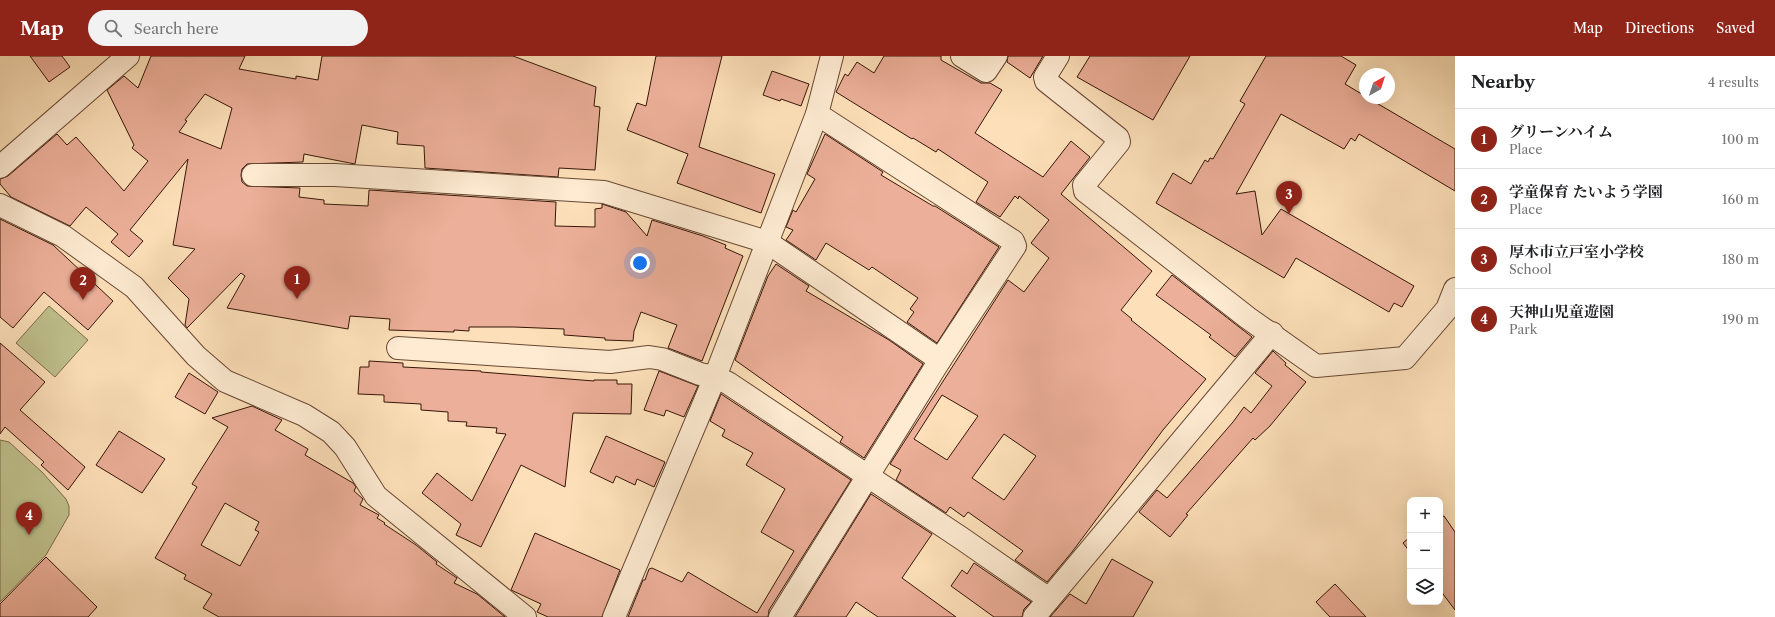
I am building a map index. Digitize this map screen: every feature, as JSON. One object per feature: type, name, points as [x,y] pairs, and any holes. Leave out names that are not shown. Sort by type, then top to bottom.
[{"type":"street","points":[[0,167],[128,56]]},
{"type":"street","points":[[614,617],[715,377],[816,114],[832,56]]},
{"type":"street","points":[[962,56],[986,71],[996,56]]},
{"type":"street","points":[[1058,56],[1045,77],[1046,81],[1118,138],[1119,142],[1084,185],[1085,191],[1248,318],[1272,333],[1316,366],[1405,358],[1448,309],[1455,289]]},
{"type":"street","points":[[780,617],[940,360],[1015,246],[1013,241],[816,114]]},
{"type":"street","points":[[253,175],[334,175],[604,192],[767,242],[940,360]]},
{"type":"street","points":[[0,205],[63,236],[134,287],[196,356],[225,381],[304,415],[331,432],[345,447],[376,496],[525,617]]},
{"type":"street","points":[[1034,617],[1272,333]]},
{"type":"street","points":[[398,348],[531,350],[610,362],[651,352],[662,359],[728,383],[961,538],[1049,599]]},
{"type":"green space","points":[[49,306],[88,340],[55,377],[16,343]]},
{"type":"green space","points":[[0,440],[9,442],[42,472],[66,499],[69,506],[69,515],[46,555],[0,602]]},
{"type":"building","points":[[30,56],[62,56],[70,67],[49,82]]},
{"type":"building","points":[[151,56],[245,56],[239,69],[296,79],[296,76],[318,80],[322,56],[513,56],[596,87],[594,106],[600,107],[595,170],[559,168],[558,177],[425,168],[424,146],[397,144],[398,132],[362,125],[355,164],[304,154],[303,162],[247,164],[242,169],[242,182],[247,186],[300,188],[299,197],[324,200],[324,204],[368,206],[369,190],[556,202],[555,226],[595,227],[595,209],[602,208],[602,204],[626,212],[647,236],[652,220],[726,245],[725,248],[743,256],[702,361],[668,348],[677,325],[641,312],[634,331],[633,341],[605,340],[605,338],[564,335],[564,329],[469,327],[469,331],[454,330],[454,332],[389,330],[390,319],[350,316],[348,329],[227,308],[245,276],[241,273],[187,328],[185,325],[189,299],[168,278],[195,249],[173,245],[188,159],[130,230],[143,241],[129,257],[111,242],[118,234],[86,207],[70,226],[11,197],[0,184],[0,179],[8,176],[57,134],[67,145],[76,137],[124,191],[148,161],[132,148],[134,145],[107,90],[124,76],[138,88]],"holes":[[[205,94],[232,108],[221,149],[179,132],[187,121],[185,120]]]},
{"type":"building","points":[[656,56],[722,56],[699,147],[775,174],[761,213],[677,183],[688,154],[627,130],[637,103],[646,106]]},
{"type":"building","points":[[884,56],[941,56],[941,60],[981,83],[990,83],[1002,90],[975,133],[1043,177],[1071,141],[1090,157],[1061,194],[1152,271],[1121,310],[1132,319],[1131,320],[1206,379],[1163,430],[1072,552],[1047,582],[1015,560],[1023,551],[968,512],[964,517],[950,507],[946,513],[896,480],[901,470],[890,464],[1008,280],[1024,292],[1049,258],[1031,243],[1049,220],[1019,196],[1018,199],[1015,196],[1000,217],[976,202],[988,182],[938,149],[936,152],[913,138],[912,139],[836,92],[845,74],[848,76],[857,62],[874,73]],"holes":[[[942,395],[978,416],[947,460],[914,439]],[[1004,434],[1036,456],[1004,500],[972,478]]]},
{"type":"building","points":[[1008,56],[1043,56],[1030,78],[1007,62]]},
{"type":"building","points":[[1090,56],[1190,56],[1153,120],[1077,77]]},
{"type":"building","points":[[1266,56],[1341,56],[1356,65],[1345,84],[1359,92],[1359,104],[1378,104],[1455,149],[1455,191],[1359,134],[1355,141],[1351,138],[1344,149],[1281,114],[1236,194],[1255,191],[1262,235],[1281,209],[1414,286],[1402,307],[1394,303],[1389,312],[1296,258],[1284,278],[1156,203],[1173,173],[1191,184],[1205,160],[1208,162],[1210,158],[1213,159],[1245,104],[1240,101]]},
{"type":"building","points":[[772,71],[809,84],[801,106],[763,95]]},
{"type":"building","points":[[825,134],[883,172],[881,175],[935,206],[999,247],[937,343],[907,322],[914,312],[910,309],[918,298],[872,267],[869,270],[826,243],[816,260],[786,240],[793,230],[786,227],[793,210],[796,212],[815,179],[807,174]]},
{"type":"building","points":[[0,219],[53,245],[113,301],[88,330],[44,292],[13,328],[0,317]]},
{"type":"building","points":[[776,264],[809,286],[806,291],[889,340],[923,364],[864,458],[840,442],[843,437],[735,360],[768,276]]},
{"type":"building","points":[[1172,275],[1252,337],[1235,357],[1209,337],[1211,335],[1156,295]]},
{"type":"building","points":[[0,343],[45,382],[20,410],[85,467],[68,490],[41,465],[44,462],[5,427],[0,434]]},
{"type":"building","points":[[1273,351],[1286,363],[1285,365],[1306,382],[1270,426],[1255,440],[1253,438],[1186,514],[1188,515],[1170,537],[1139,512],[1157,490],[1167,498],[1233,422],[1244,407],[1251,413],[1272,386],[1255,373]]},
{"type":"building","points":[[369,361],[403,363],[403,367],[481,371],[594,381],[617,380],[617,384],[632,384],[631,414],[573,413],[565,487],[521,465],[481,547],[456,535],[461,524],[422,493],[437,473],[472,501],[506,434],[496,433],[497,428],[466,426],[467,422],[448,421],[448,412],[421,410],[421,404],[384,402],[384,395],[358,394],[360,367],[369,367]]},
{"type":"building","points":[[659,371],[698,386],[684,417],[666,410],[664,416],[644,410]]},
{"type":"building","points":[[189,373],[218,392],[205,414],[175,397]]},
{"type":"building","points":[[721,394],[851,480],[769,610],[768,617],[628,617],[643,580],[645,580],[649,569],[652,568],[682,582],[688,572],[757,613],[794,551],[761,532],[785,489],[746,465],[753,453],[722,436],[725,430],[710,421]]},
{"type":"building","points":[[252,406],[282,420],[275,430],[308,449],[305,455],[353,483],[356,487],[354,491],[363,499],[360,505],[379,515],[377,518],[385,523],[384,524],[416,545],[437,562],[436,564],[457,578],[454,583],[477,594],[505,617],[219,617],[203,608],[212,594],[184,579],[186,575],[155,558],[197,487],[192,484],[228,427],[212,418]],"holes":[[[225,503],[259,522],[255,530],[259,532],[240,566],[201,545]]]},
{"type":"building","points":[[119,431],[165,459],[142,493],[96,465]]},
{"type":"building","points":[[606,436],[665,462],[654,487],[637,479],[635,485],[616,476],[613,483],[590,472]]},
{"type":"building","points":[[871,494],[932,534],[902,578],[956,617],[878,617],[856,602],[846,617],[795,617]]},
{"type":"building","points":[[1443,516],[1455,532],[1455,610],[1443,594]]},
{"type":"building","points":[[535,533],[620,570],[602,617],[548,617],[537,612],[541,604],[511,590]]},
{"type":"building","points":[[1407,540],[1407,548],[1403,543]]},
{"type":"building","points":[[46,557],[97,607],[88,617],[0,617],[0,604]]},
{"type":"building","points":[[1112,559],[1153,582],[1133,617],[1050,617],[1070,594],[1086,604]]},
{"type":"building","points":[[974,563],[1031,602],[1024,609],[1022,617],[994,617],[951,586],[962,570],[967,574]]},
{"type":"building","points":[[1335,584],[1366,617],[1330,617],[1316,602]]},
{"type":"place","name":"厚木市立戸室小学校","points":[[1289,214]]},
{"type":"place","name":"グリーンハイム","points":[[297,299]]},
{"type":"place","name":"学童保育 たいよう学園","points":[[83,300]]},
{"type":"place","name":"天神山児童遊園","points":[[29,535]]}]
